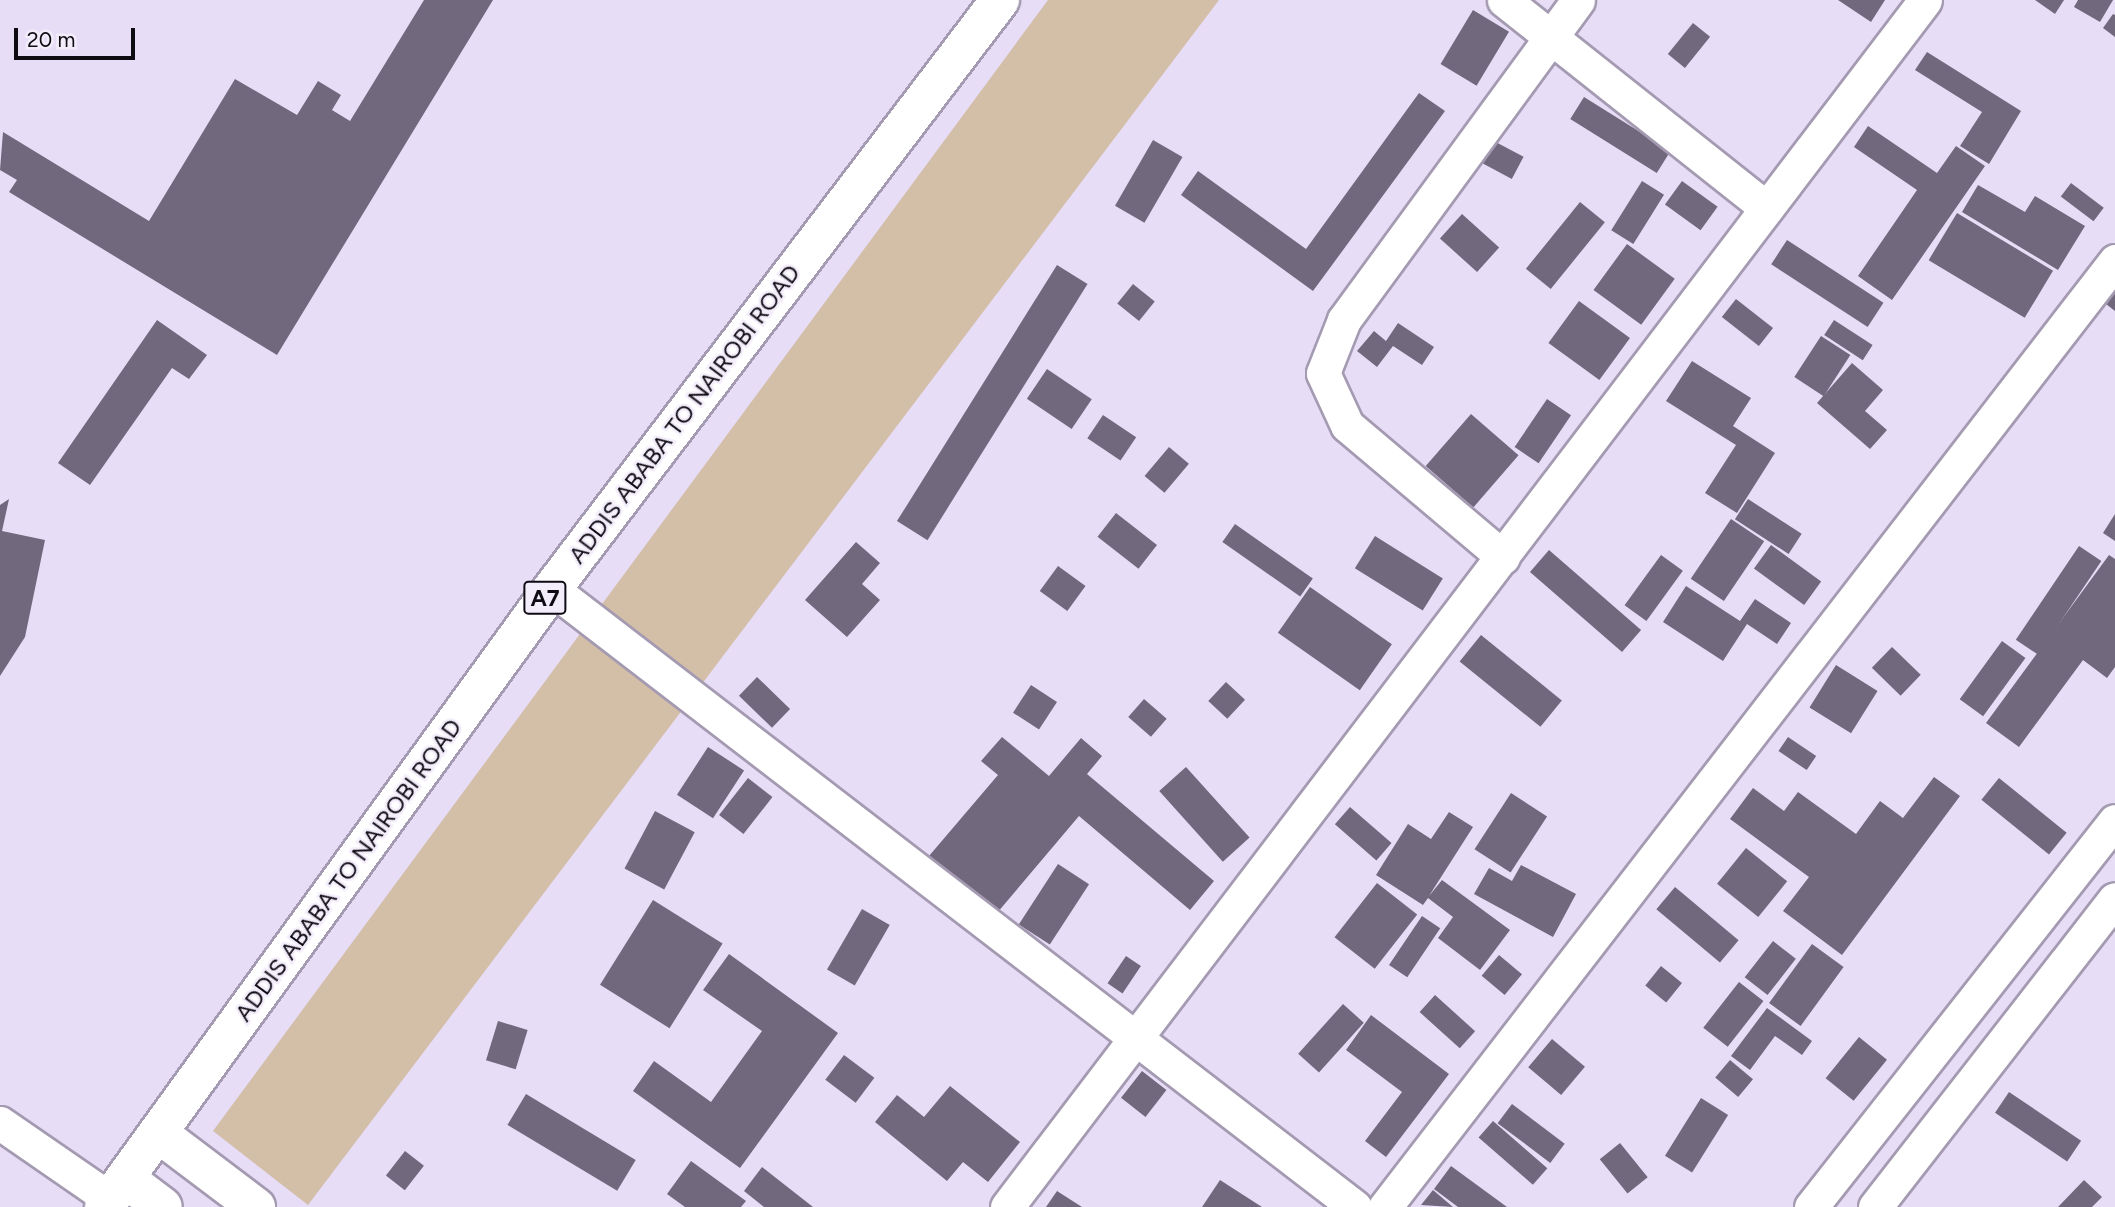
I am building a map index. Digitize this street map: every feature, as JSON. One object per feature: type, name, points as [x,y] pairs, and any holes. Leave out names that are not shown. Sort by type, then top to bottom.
[{"type":"main road","name":"ADDIS ABABA TO NAIROBI ROAD","points":[[113,1195],[552,589],[1000,0]]},
{"type":"main road","points":[[158,1133],[256,1207]]},
{"type":"main road","points":[[113,1195],[163,1207]]},
{"type":"street","points":[[1504,0],[1766,208]]},
{"type":"street","points":[[1503,557],[1347,425],[1323,373],[1344,320],[1578,0]]},
{"type":"street","points":[[1007,1207],[1925,0]]},
{"type":"street","points":[[1385,1207],[2115,261]]},
{"type":"street","points":[[552,589],[1355,1207]]},
{"type":"street","points":[[1811,1207],[2115,821]]},
{"type":"street","points":[[1875,1207],[2115,899]]},
{"type":"street","points":[[0,1123],[113,1195]]},
{"type":"shaded area","points":[[1048,0],[1219,0],[308,1205],[213,1131]]},
{"type":"building","points":[[424,0],[493,0],[277,355],[9,192],[17,180],[0,170],[3,132],[149,221],[235,79],[297,115],[318,81],[341,95],[332,110],[350,121]]},
{"type":"building","points":[[1838,0],[1885,0],[1871,22]]},
{"type":"building","points":[[2035,0],[2064,0],[2055,14]]},
{"type":"building","points":[[2078,0],[2113,0],[2100,22],[2074,7]]},
{"type":"building","points":[[1473,10],[1509,32],[1477,86],[1441,64]]},
{"type":"building","points":[[2113,14],[2115,15],[2115,37],[2103,28]]},
{"type":"building","points":[[1693,23],[1710,37],[1685,68],[1668,54]]},
{"type":"building","points":[[1927,52],[2021,111],[1989,164],[1960,146],[1982,112],[1915,70]]},
{"type":"building","points":[[1419,93],[1445,111],[1313,291],[1181,195],[1198,171],[1306,249]]},
{"type":"building","points":[[1584,97],[1671,151],[1657,173],[1570,119]]},
{"type":"building","points":[[1868,126],[1937,173],[1956,146],[1985,166],[1892,300],[1858,276],[1917,190],[1854,147]]},
{"type":"building","points":[[1490,139],[1524,157],[1512,179],[1478,161]]},
{"type":"building","points":[[1153,140],[1182,157],[1144,223],[1115,206]]},
{"type":"building","points":[[1642,181],[1664,195],[1633,244],[1611,230]]},
{"type":"building","points":[[1682,181],[1718,207],[1701,230],[1665,204]]},
{"type":"building","points":[[2071,183],[2104,208],[2094,221],[2061,197]]},
{"type":"building","points":[[1978,185],[2025,212],[2035,196],[2085,226],[2058,270],[1962,212]]},
{"type":"building","points":[[1580,202],[1605,222],[1551,289],[1526,269]]},
{"type":"building","points":[[1957,213],[2053,271],[2025,318],[1929,260]]},
{"type":"building","points":[[1462,214],[1499,247],[1477,272],[1440,239]]},
{"type":"building","points":[[1787,240],[1883,303],[1868,327],[1771,264]]},
{"type":"building","points":[[1627,244],[1675,279],[1641,325],[1593,290]]},
{"type":"building","points":[[1057,265],[1088,284],[927,540],[897,521]]},
{"type":"building","points":[[1133,284],[1155,302],[1139,321],[1117,303]]},
{"type":"building","points":[[2115,292],[2115,311],[2106,304]]},
{"type":"building","points":[[1736,299],[1773,328],[1759,346],[1722,317]]},
{"type":"building","points":[[1579,301],[1630,338],[1599,380],[1548,343]]},
{"type":"building","points":[[157,320],[207,355],[189,379],[172,368],[90,485],[58,463]]},
{"type":"building","points":[[1834,320],[1873,345],[1863,360],[1824,335]]},
{"type":"building","points":[[1398,323],[1434,347],[1422,365],[1393,346],[1377,367],[1357,351],[1374,331],[1386,341]]},
{"type":"building","points":[[1821,336],[1850,355],[1824,396],[1794,377]]},
{"type":"building","points":[[1692,361],[1751,398],[1733,426],[1775,453],[1737,513],[1705,493],[1736,445],[1666,401]]},
{"type":"building","points":[[1852,363],[1883,390],[1865,411],[1887,430],[1870,449],[1817,403]]},
{"type":"building","points":[[1047,369],[1092,399],[1072,429],[1027,399]]},
{"type":"building","points":[[1547,399],[1571,415],[1539,463],[1515,447]]},
{"type":"building","points":[[1471,414],[1519,455],[1473,507],[1426,466]]},
{"type":"building","points":[[1103,415],[1136,437],[1121,461],[1087,438]]},
{"type":"building","points":[[1169,447],[1189,464],[1164,493],[1145,476]]},
{"type":"building","points":[[9,499],[2,531],[45,540],[25,637],[0,676],[0,505]]},
{"type":"building","points":[[1748,499],[1802,534],[1789,554],[1735,519]]},
{"type":"building","points":[[1116,513],[1157,545],[1139,569],[1098,537]]},
{"type":"building","points":[[2115,514],[2115,541],[2103,533]]},
{"type":"building","points":[[1731,519],[1764,541],[1724,601],[1691,579]]},
{"type":"building","points":[[1235,524],[1313,578],[1300,597],[1222,542]]},
{"type":"building","points":[[1375,536],[1443,578],[1423,611],[1355,568]]},
{"type":"building","points":[[856,542],[880,563],[862,584],[880,600],[847,637],[805,600]]},
{"type":"building","points":[[1771,545],[1821,581],[1804,605],[1754,568]]},
{"type":"building","points":[[2079,546],[2101,561],[2038,655],[2016,640]]},
{"type":"building","points":[[1549,550],[1641,630],[1622,652],[1530,572]]},
{"type":"building","points":[[1661,555],[1683,571],[1646,621],[1625,605]]},
{"type":"building","points":[[2109,555],[2115,559],[2115,667],[2107,678],[2083,660],[2019,747],[1986,723]]},
{"type":"building","points":[[1058,566],[1086,586],[1067,611],[1040,591]]},
{"type":"building","points":[[1686,586],[1740,621],[1755,599],[1791,623],[1777,644],[1747,624],[1723,661],[1663,622]]},
{"type":"building","points":[[1310,587],[1392,644],[1360,690],[1278,633]]},
{"type":"building","points":[[1481,635],[1562,700],[1540,727],[1460,661]]},
{"type":"building","points":[[2002,641],[2025,658],[1983,716],[1960,699]]},
{"type":"building","points":[[1892,647],[1921,675],[1901,696],[1872,668]]},
{"type":"building","points":[[1836,665],[1878,691],[1851,733],[1810,707]]},
{"type":"building","points":[[757,677],[790,709],[772,728],[739,696]]},
{"type":"building","points":[[1226,682],[1245,700],[1227,719],[1208,701]]},
{"type":"building","points":[[1031,685],[1057,702],[1039,730],[1013,713]]},
{"type":"building","points":[[1144,699],[1167,719],[1151,737],[1128,717]]},
{"type":"building","points":[[1002,737],[1049,776],[1081,738],[1102,756],[1087,774],[1214,881],[1190,910],[1079,816],[997,913],[929,856],[998,775],[981,761]]},
{"type":"building","points":[[1788,737],[1816,756],[1807,770],[1778,751]]},
{"type":"building","points":[[708,747],[744,770],[713,818],[677,795]]},
{"type":"building","points":[[1186,767],[1250,838],[1223,862],[1159,791]]},
{"type":"building","points":[[1934,777],[1960,796],[1842,955],[1783,911],[1809,877],[1730,819],[1753,788],[1784,811],[1798,792],[1856,834],[1880,801],[1903,818]]},
{"type":"building","points":[[748,778],[772,797],[743,834],[719,815]]},
{"type":"building","points":[[1999,778],[2067,833],[2049,855],[1981,800]]},
{"type":"building","points":[[1511,793],[1547,816],[1511,873],[1475,849]]},
{"type":"building","points":[[1350,807],[1392,843],[1376,860],[1335,824]]},
{"type":"building","points":[[655,811],[695,832],[664,890],[624,868]]},
{"type":"building","points":[[1449,812],[1473,827],[1429,896],[1442,880],[1510,930],[1480,970],[1438,938],[1453,917],[1428,898],[1423,905],[1376,875],[1408,824],[1431,839]]},
{"type":"building","points":[[1746,848],[1787,881],[1758,917],[1717,884]]},
{"type":"building","points":[[1058,864],[1089,884],[1050,945],[1019,924]]},
{"type":"building","points":[[1521,865],[1576,894],[1553,937],[1474,894],[1489,868],[1512,881]]},
{"type":"building","points":[[1377,883],[1417,914],[1375,969],[1335,937]]},
{"type":"building","points":[[1675,887],[1739,940],[1720,963],[1656,909]]},
{"type":"building","points":[[653,900],[723,943],[670,1028],[600,985]]},
{"type":"building","points":[[862,909],[890,925],[855,986],[827,970]]},
{"type":"building","points":[[1422,916],[1440,928],[1407,977],[1389,965]]},
{"type":"building","points":[[1773,941],[1796,959],[1768,995],[1745,977]]},
{"type":"building","points":[[1812,944],[1844,967],[1801,1026],[1769,1003]]},
{"type":"building","points":[[729,954],[838,1033],[740,1168],[633,1091],[654,1061],[711,1102],[762,1031],[703,990]]},
{"type":"building","points":[[1499,955],[1522,974],[1505,995],[1482,976]]},
{"type":"building","points":[[1126,956],[1141,966],[1122,993],[1108,983]]},
{"type":"building","points":[[1661,966],[1682,983],[1666,1002],[1645,985]]},
{"type":"building","points":[[1739,982],[1763,1001],[1728,1047],[1703,1028]]},
{"type":"building","points":[[1435,995],[1475,1031],[1460,1048],[1420,1012]]},
{"type":"building","points":[[1343,1004],[1364,1023],[1319,1073],[1298,1054]]},
{"type":"building","points":[[1767,1008],[1812,1041],[1802,1055],[1775,1036],[1750,1070],[1731,1056]]},
{"type":"building","points":[[1371,1015],[1449,1074],[1386,1157],[1365,1141],[1402,1092],[1346,1050]]},
{"type":"building","points":[[498,1021],[528,1030],[516,1069],[486,1060]]},
{"type":"building","points":[[1859,1037],[1887,1060],[1854,1101],[1826,1078]]},
{"type":"building","points":[[1552,1039],[1585,1067],[1561,1095],[1528,1067]]},
{"type":"building","points":[[844,1055],[874,1078],[856,1103],[825,1080]]},
{"type":"building","points":[[1730,1060],[1753,1079],[1738,1097],[1715,1078]]},
{"type":"building","points":[[1142,1071],[1166,1090],[1145,1117],[1121,1098]]},
{"type":"building","points":[[950,1086],[1020,1142],[988,1182],[963,1162],[947,1181],[875,1122],[897,1095],[924,1117]]},
{"type":"building","points":[[2009,1092],[2081,1141],[2067,1161],[1995,1113]]},
{"type":"building","points":[[526,1094],[636,1160],[617,1191],[507,1125]]},
{"type":"building","points":[[1701,1098],[1728,1115],[1692,1173],[1665,1156]]},
{"type":"building","points":[[1512,1104],[1565,1144],[1550,1163],[1498,1123]]},
{"type":"building","points":[[1493,1121],[1547,1168],[1533,1185],[1479,1138]]},
{"type":"building","points":[[1620,1143],[1648,1177],[1627,1194],[1600,1159]]},
{"type":"building","points":[[405,1151],[424,1166],[405,1190],[386,1175]]},
{"type":"building","points":[[691,1161],[746,1201],[741,1207],[685,1207],[667,1194]]},
{"type":"building","points":[[1451,1166],[1507,1207],[1458,1207],[1434,1189]]},
{"type":"building","points":[[762,1167],[813,1207],[764,1207],[744,1191]]},
{"type":"building","points":[[1220,1180],[1262,1207],[1202,1207]]},
{"type":"building","points":[[2084,1180],[2102,1197],[2092,1207],[2058,1207]]},
{"type":"building","points":[[1433,1190],[1453,1207],[1421,1205]]},
{"type":"building","points":[[1057,1191],[1082,1207],[1046,1207]]}]
